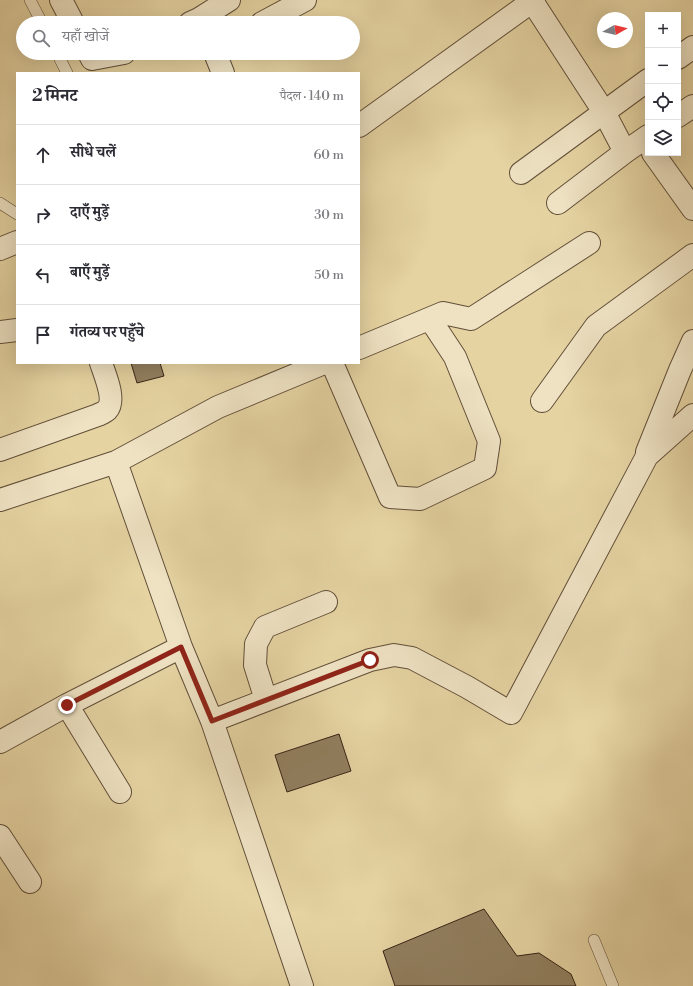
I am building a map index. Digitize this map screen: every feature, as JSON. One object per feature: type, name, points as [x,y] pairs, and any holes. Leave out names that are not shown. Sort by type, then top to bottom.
[{"type":"street","points":[[61,0],[69,16]]},
{"type":"street","points":[[205,16],[229,0]]},
{"type":"street","points":[[275,16],[305,0]]},
{"type":"street","points":[[360,125],[533,1],[604,112],[625,152]]},
{"type":"street","points":[[681,56],[693,47]]},
{"type":"street","points":[[218,60],[224,72]]},
{"type":"street","points":[[521,173],[645,82]]},
{"type":"street","points":[[681,114],[693,106]]},
{"type":"street","points":[[558,203],[625,152],[645,145]]},
{"type":"street","points":[[660,156],[685,181],[693,209]]},
{"type":"street","points":[[0,249],[16,242]]},
{"type":"street","points":[[360,348],[443,313],[471,319],[589,243]]},
{"type":"street","points":[[542,401],[596,326],[693,255]]},
{"type":"street","points":[[332,364],[390,497],[420,499],[485,468],[489,441],[455,357],[430,319]]},
{"type":"street","points":[[0,332],[16,330]]},
{"type":"street","points":[[643,464],[693,341]]},
{"type":"street","points":[[0,450],[98,415],[107,410],[110,404],[111,396],[101,364]]},
{"type":"street","points":[[0,500],[116,462],[218,407],[322,364]]},
{"type":"street","points":[[212,721],[370,660],[394,655],[412,658],[511,713],[647,456],[693,414]]},
{"type":"street","points":[[116,462],[181,647],[212,721],[302,986]]},
{"type":"street","points":[[266,700],[255,665],[256,644],[265,627],[326,602]]},
{"type":"street","points":[[0,742],[67,705],[181,647]]},
{"type":"street","points":[[67,705],[120,792]]},
{"type":"street","points":[[0,836],[30,882]]},
{"type":"lane","points":[[30,0],[38,16]]},
{"type":"lane","points":[[61,60],[67,72]]},
{"type":"lane","points":[[0,203],[16,213]]},
{"type":"lane","points":[[594,940],[613,986]]},
{"type":"building","points":[[131,364],[160,364],[164,376],[137,383]]},
{"type":"building","points":[[339,734],[351,771],[287,792],[275,755]]},
{"type":"building","points":[[484,909],[517,956],[539,953],[571,974],[576,986],[395,986],[383,951]]},
{"type":"route","points":[[67,705],[181,647],[212,721],[370,660]]}]
